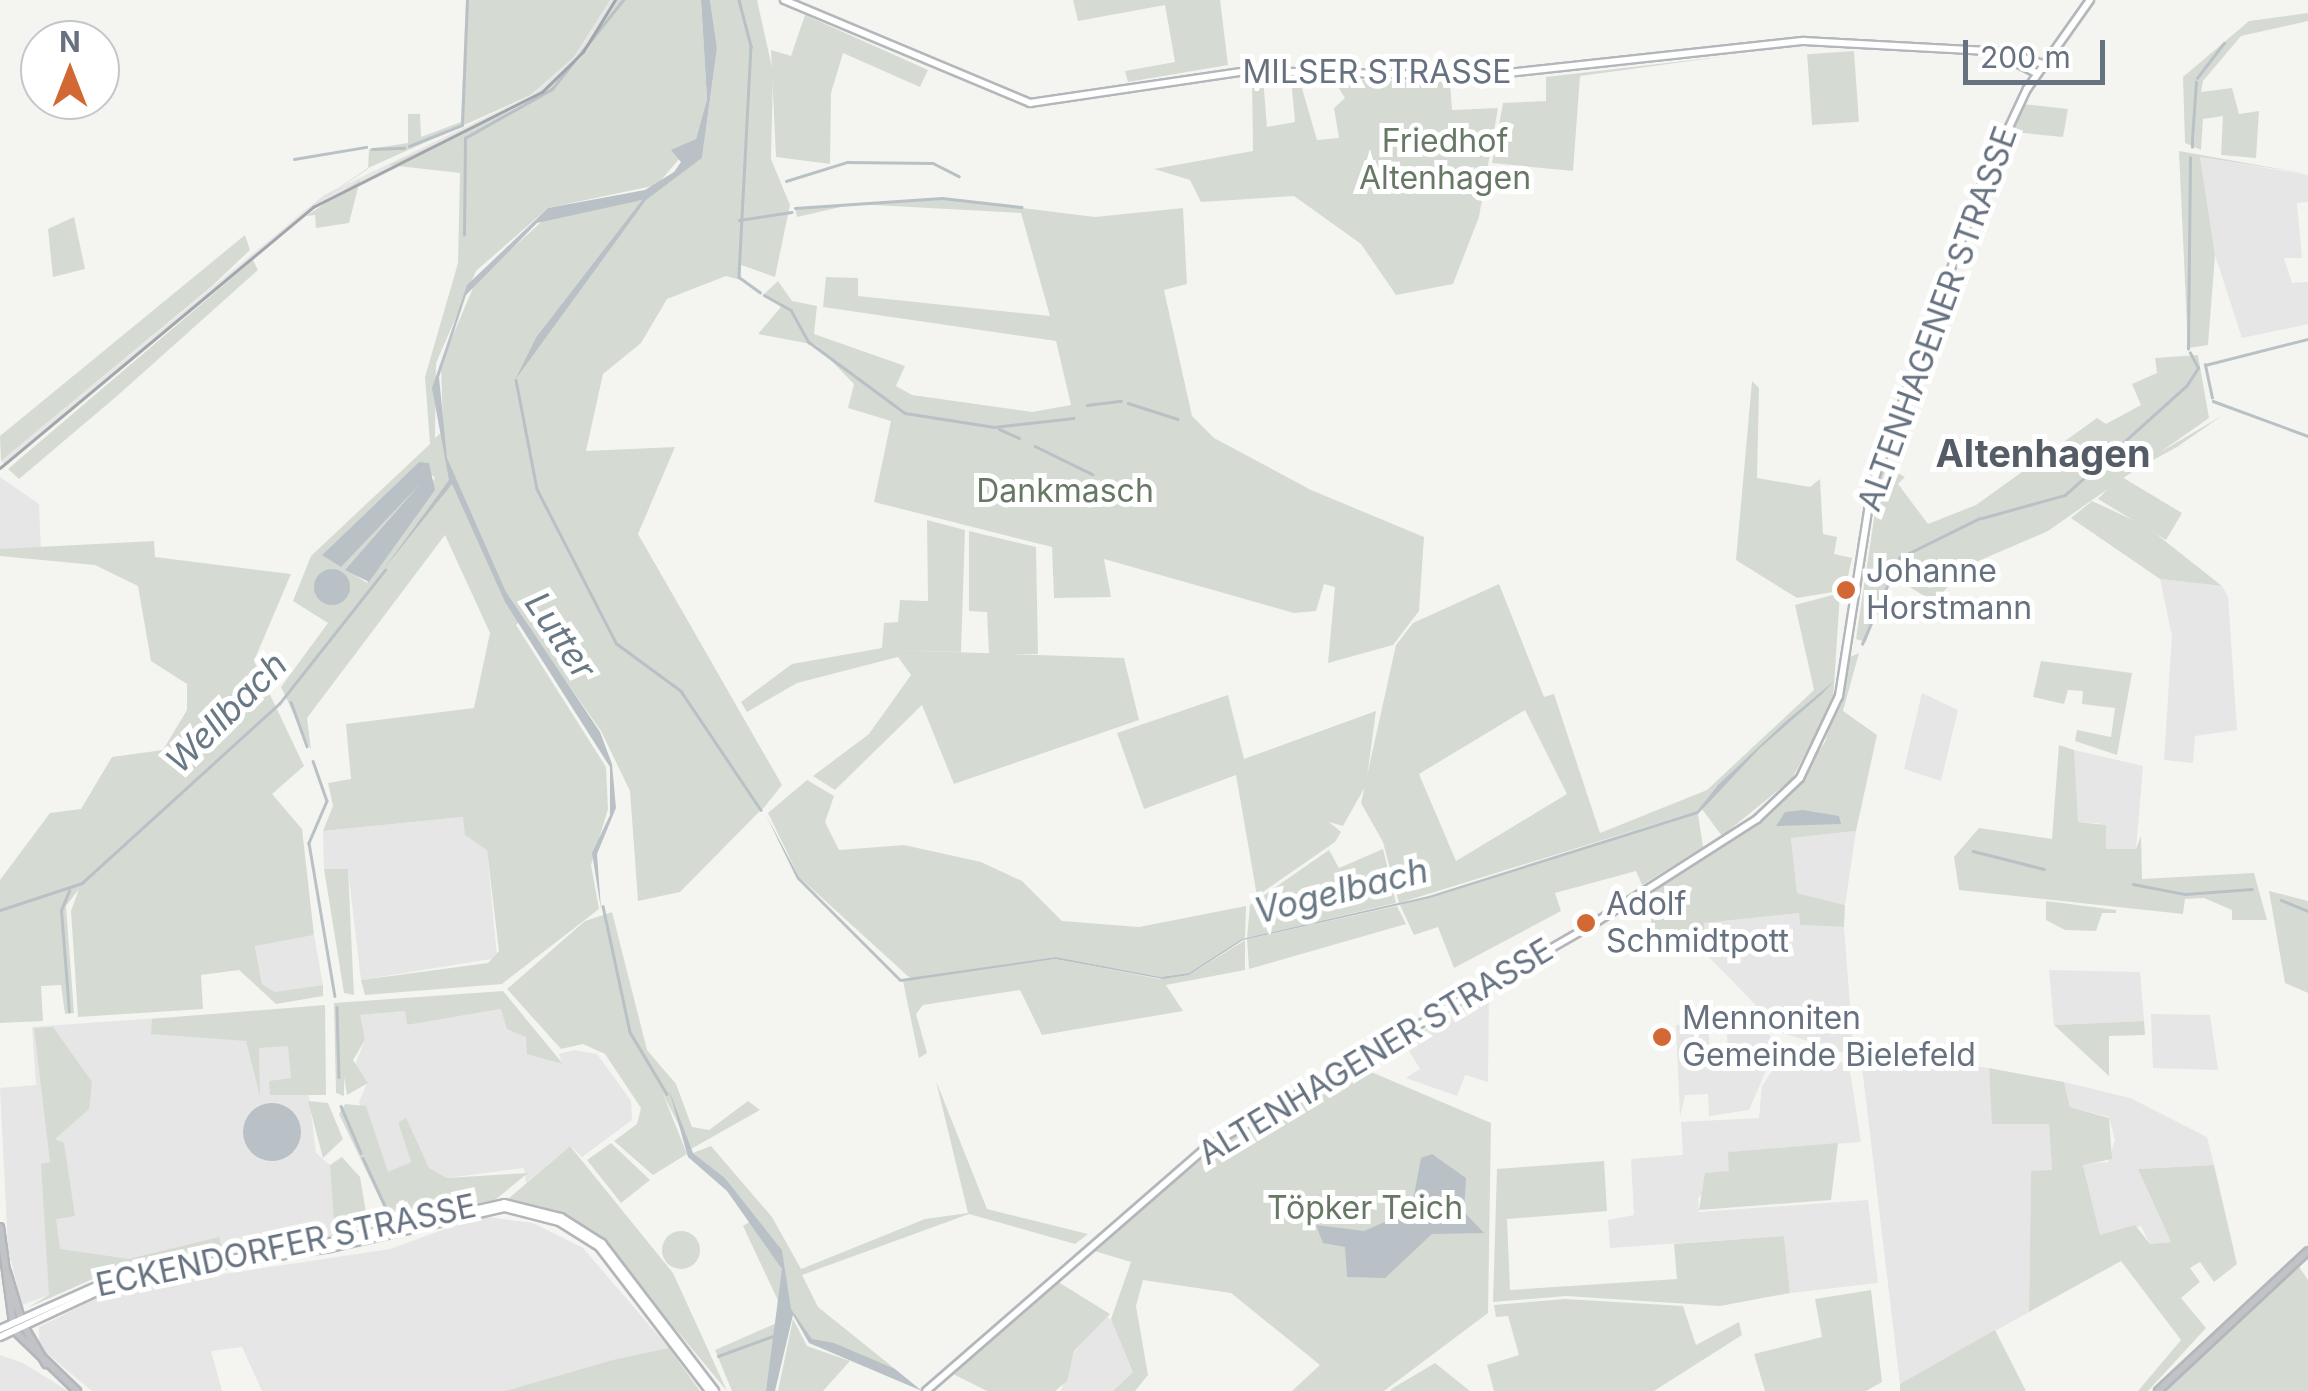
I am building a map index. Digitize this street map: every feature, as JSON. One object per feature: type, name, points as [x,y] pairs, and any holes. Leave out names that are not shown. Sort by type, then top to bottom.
[{"type":"main road","name":"MILSER STRASSE","points":[[784,0],[1030,103],[1248,70],[1480,76],[1804,41],[1992,53],[2043,64]]},
{"type":"main road","name":"ALTENHAGENER STRASSE","points":[[927,1390],[1208,1147],[1593,924],[1757,819],[1800,778],[1839,696],[1874,478],[1996,146],[2037,72],[2090,0]]},
{"type":"main road","name":"MILSER STRASSE","points":[[1992,53],[2037,72]]},
{"type":"main road","name":"ECKENDORFER STRASSE","points":[[0,1329],[121,1274],[303,1248],[472,1204],[517,1204],[602,1243],[712,1391]]},
{"type":"main road","name":"ECKENDORFER STRASSE","points":[[0,1337],[122,1280],[330,1248],[505,1208],[560,1222],[599,1247],[712,1391]]},
{"type":"main road","points":[[16,1321],[25,1328]]},
{"type":"main road","points":[[16,1321],[16,1332]]},
{"type":"street","points":[[0,1227],[16,1321]]},
{"type":"street","points":[[2158,1391],[2308,1251]]},
{"type":"street","points":[[25,1328],[65,1383]]},
{"type":"street","points":[[16,1332],[77,1391]]},
{"type":"shaded area","points":[[610,0],[617,0],[585,54],[535,100],[314,209],[6,466],[1,461],[324,195],[532,95],[574,57]]},
{"type":"shaded area","points":[[701,0],[710,0],[717,48],[702,158],[646,200],[515,380],[537,336],[642,200],[537,223],[466,295],[439,377],[447,458],[506,592],[600,732],[612,764],[616,808],[597,854],[601,909],[592,853],[610,815],[610,767],[505,602],[452,484],[383,570],[449,480],[432,388],[467,285],[548,208],[645,190],[674,172],[681,162],[671,150],[696,139],[707,99]]},
{"type":"shaded area","points":[[2200,157],[2308,175],[2308,202],[2297,203],[2302,258],[2284,258],[2292,283],[2308,282],[2308,324],[2242,338],[2215,255]]},
{"type":"shaded area","points":[[419,462],[429,463],[435,490],[369,582],[345,570],[421,483],[341,567],[322,555]]},
{"type":"shaded area","points":[[0,477],[39,504],[41,553],[0,549]]},
{"type":"shaded area","points":[[332,569],[345,574],[350,587],[345,600],[332,605],[319,600],[314,587],[319,574]]},
{"type":"shaded area","points":[[2160,579],[2222,586],[2228,597],[2237,730],[2195,736],[2193,763],[2164,760],[2172,636]]},
{"type":"shaded area","points":[[1834,681],[1760,748],[1698,814],[1430,898],[1243,940],[1189,975],[1163,979],[1055,959],[900,982],[797,879],[766,815],[799,877],[901,979],[1056,957],[1160,977],[1189,973],[1242,939],[1429,896],[1697,811],[1718,785]]},
{"type":"shaded area","points":[[1922,693],[1958,710],[1941,781],[1904,769]]},
{"type":"shaded area","points":[[2074,750],[2143,766],[2136,849],[2105,849],[2106,826],[2097,823],[2078,822],[2069,834]]},
{"type":"shaded area","points":[[1803,810],[1839,816],[1841,824],[1776,826],[1785,812]]},
{"type":"shaded area","points":[[463,817],[487,850],[497,958],[361,980],[348,870],[324,869],[323,831]]},
{"type":"shaded area","points":[[1856,831],[1845,905],[1797,893],[1791,838]]},
{"type":"shaded area","points":[[1799,913],[1801,925],[1844,927],[1853,1043],[1844,1053],[1783,1033],[1705,953],[1703,923]]},
{"type":"shaded area","points":[[314,935],[323,985],[275,993],[262,984],[255,945]]},
{"type":"shaded area","points":[[2049,970],[2140,972],[2144,1021],[2054,1025]]},
{"type":"shaded area","points":[[1489,991],[1488,1082],[1465,1075],[1457,1096],[1406,1078],[1420,1069],[1405,1044],[1367,1064]]},
{"type":"shaded area","points":[[298,1008],[316,1153],[332,1167],[335,1236],[49,1279],[49,1295],[22,1305],[8,1249],[0,1088],[36,1085],[32,1027]]},
{"type":"shaded area","points":[[501,1009],[562,1063],[559,1054],[574,1050],[597,1054],[631,1101],[632,1120],[582,1157],[570,1146],[526,1183],[524,1168],[447,1178],[429,1168],[405,1119],[398,1124],[411,1162],[388,1173],[359,1102],[367,1083],[354,1067],[365,1040],[359,1015],[405,1011],[407,1025]]},
{"type":"shaded area","points":[[2151,1014],[2210,1015],[2218,1070],[2153,1068]]},
{"type":"shaded area","points":[[1708,1023],[1711,1065],[1728,1065],[1727,1031],[1767,1030],[1776,1048],[1749,1110],[1709,1116],[1708,1094],[1685,1095],[1680,1117],[1676,1025]]},
{"type":"shaded area","points":[[1785,1051],[1849,1064],[1861,1142],[1729,1152],[1729,1171],[1698,1198],[1699,1212],[1868,1200],[1878,1283],[1790,1293],[1784,1236],[1610,1248],[1608,1220],[1634,1215],[1631,1159],[1683,1155],[1681,1122],[1759,1118],[1762,1086]]},
{"type":"shaded area","points":[[1901,1057],[1989,1068],[1993,1124],[2049,1123],[2052,1171],[2031,1172],[2029,1312],[1900,1384],[1862,1067]]},
{"type":"shaded area","points":[[2064,1082],[2130,1098],[2207,1137],[2214,1165],[2138,1169],[2171,1242],[2150,1244],[2141,1226],[2100,1236],[2083,1164],[2108,1162],[2115,1140],[2109,1117],[2070,1107]]},
{"type":"shaded area","points":[[669,1090],[693,1153],[725,1178],[782,1250],[791,1309],[812,1339],[834,1343],[895,1369],[922,1391],[809,1343],[793,1315],[775,1391],[766,1391],[782,1269],[727,1191],[688,1157]]},
{"type":"shaded area","points":[[272,1103],[292,1112],[301,1132],[292,1152],[272,1161],[252,1152],[243,1132],[252,1112]]},
{"type":"shaded area","points":[[1432,1154],[1466,1178],[1464,1212],[1484,1233],[1432,1234],[1385,1278],[1347,1277],[1345,1247],[1323,1243],[1316,1225],[1364,1231],[1396,1217],[1414,1195],[1421,1158]]},
{"type":"shaded area","points":[[481,1216],[533,1223],[583,1248],[669,1348],[505,1391],[262,1391],[242,1347],[211,1351],[222,1391],[92,1391],[39,1347],[39,1327],[111,1291],[390,1249]]},
{"type":"shaded area","points":[[1106,1315],[1125,1336],[1133,1372],[1113,1391],[1061,1391],[1074,1352]]},
{"type":"shaded area","points":[[0,1355],[23,1363],[68,1391],[0,1391]]},
{"type":"green space","points":[[466,0],[610,0],[574,57],[531,95],[368,168],[369,149],[408,143],[408,114],[420,114],[421,137],[461,122]]},
{"type":"green space","points":[[617,0],[701,0],[707,99],[696,139],[657,185],[548,208],[476,271],[436,363],[435,438],[443,431],[441,363],[476,281],[548,216],[642,200],[537,336],[549,327],[646,199],[702,158],[717,48],[710,0],[757,0],[773,72],[771,159],[790,205],[775,277],[741,265],[741,280],[726,276],[667,299],[641,343],[603,374],[586,451],[675,447],[638,534],[782,785],[762,810],[687,700],[760,811],[680,892],[638,901],[630,791],[601,731],[522,619],[516,625],[606,767],[608,809],[591,865],[599,909],[502,984],[365,995],[361,980],[488,963],[499,951],[487,850],[465,835],[463,817],[323,831],[333,806],[328,783],[351,779],[346,724],[474,708],[490,633],[445,535],[307,718],[311,750],[281,687],[328,623],[293,601],[311,556],[430,444],[425,377],[458,263],[460,173],[389,165],[535,100],[585,54]],"holes":[[[419,462],[435,478],[367,583],[346,569],[422,483],[327,550]]]},
{"type":"green space","points":[[1073,0],[1220,0],[1228,65],[1128,82],[1125,71],[1175,62],[1165,5],[1078,21]]},
{"type":"green space","points":[[2308,13],[2308,21],[2241,36],[2203,81],[2201,92],[2232,88],[2239,114],[2259,111],[2256,158],[2221,155],[2223,116],[2203,119],[2201,150],[2185,143],[2183,77],[2249,21]]},
{"type":"green space","points":[[805,15],[928,70],[920,87],[843,53],[831,93],[830,164],[776,157],[771,50],[791,56]]},
{"type":"green space","points":[[1854,51],[1859,122],[1812,125],[1807,54]]},
{"type":"green space","name":"Friedhof Altenhagen","points":[[1727,56],[1580,76],[1573,171],[1492,163],[1503,103],[1546,101],[1546,77]]},
{"type":"green space","points":[[1252,77],[1263,77],[1267,127],[1295,122],[1291,78],[1299,78],[1317,140],[1339,138],[1334,108],[1345,98],[1333,79],[1450,82],[1452,110],[1498,108],[1479,217],[1453,284],[1396,295],[1361,244],[1294,196],[1201,202],[1190,180],[1154,169],[1253,151]]},
{"type":"green space","points":[[2023,104],[2068,109],[2063,137],[2013,132]]},
{"type":"green space","points":[[2179,151],[2308,174],[2200,157],[2215,255],[2208,345],[2188,348]]},
{"type":"green space","points":[[360,180],[349,223],[316,228],[315,215],[306,216]]},
{"type":"green space","name":"Dankmasch","points":[[941,198],[1095,217],[1183,208],[1187,284],[1164,290],[1192,416],[1214,438],[1311,490],[1424,537],[1419,611],[1393,645],[1328,663],[1335,587],[1324,584],[1316,611],[1294,613],[1104,559],[1111,597],[1054,598],[1052,547],[874,502],[891,421],[848,408],[854,384],[816,345],[758,334],[781,307],[763,295],[778,281],[792,301],[817,306],[814,334],[905,366],[896,386],[912,395],[1032,412],[1071,405],[1056,341],[823,307],[826,277],[858,278],[858,296],[1050,316],[1021,213],[854,204],[797,217],[795,208]]},
{"type":"green space","points":[[74,217],[85,269],[53,277],[48,229]]},
{"type":"green space","points":[[245,235],[250,250],[211,287],[1,461],[0,436]]},
{"type":"green space","points":[[253,260],[258,270],[117,396],[19,479],[8,469]]},
{"type":"green space","points":[[2198,355],[2209,418],[2048,531],[1967,566],[1934,602],[1890,575],[1866,642],[1856,639],[1882,465],[1905,477],[1898,484],[1928,524],[1976,505],[2097,418],[2106,424],[2141,405],[2132,384],[2157,373],[2155,358]]},
{"type":"green space","points":[[1752,381],[1759,388],[1757,478],[1810,487],[1820,479],[1823,534],[1837,537],[1834,554],[1852,558],[1845,590],[1797,598],[1736,560]]},
{"type":"green space","points":[[2223,415],[2177,447],[2122,477],[2182,513],[2166,540],[2098,499],[2120,476]]},
{"type":"green space","points":[[2092,501],[2146,526],[2222,586],[2160,579],[2071,518]]},
{"type":"green space","points":[[927,520],[965,530],[961,652],[893,650],[1124,658],[1139,720],[954,784],[922,705],[835,790],[813,776],[869,734],[911,675],[898,657],[797,683],[747,712],[741,702],[792,664],[882,648],[884,623],[898,622],[900,600],[928,601]]},
{"type":"green space","points":[[969,531],[1036,547],[1038,654],[989,654],[987,612],[969,611]]},
{"type":"green space","points":[[154,541],[155,557],[291,574],[254,661],[304,766],[272,794],[302,829],[314,935],[255,946],[262,984],[275,992],[323,985],[323,996],[276,1004],[239,970],[201,975],[203,1009],[78,1017],[71,911],[79,889],[66,906],[74,1013],[65,1014],[61,985],[41,986],[43,1021],[0,1023],[0,880],[50,813],[81,809],[112,757],[163,750],[187,710],[187,684],[151,661],[138,586],[95,565],[0,556],[0,549]]},
{"type":"green space","points":[[1499,584],[1544,697],[1554,694],[1600,833],[1707,790],[1814,690],[1795,605],[1840,593],[1833,701],[1792,779],[1722,836],[1702,809],[1718,785],[1697,811],[1399,903],[1383,842],[1361,803],[1396,645],[1413,623]],"holes":[[[1525,710],[1567,794],[1456,861],[1419,774]]]},
{"type":"green space","points":[[1859,653],[1843,711],[1877,735],[1856,831],[1791,838],[1797,893],[1845,905],[1844,927],[1800,925],[1799,913],[1704,923],[1705,953],[1654,956],[1649,895],[1595,929],[1786,797],[1825,742],[1848,658]]},
{"type":"green space","points":[[2041,661],[2132,673],[2117,755],[2075,741],[2077,730],[2111,737],[2115,708],[2082,704],[2083,691],[2068,690],[2064,704],[2033,697]]},
{"type":"green space","points":[[1228,695],[1244,759],[1376,711],[1366,785],[1343,826],[1329,822],[1341,832],[1335,842],[1257,896],[1236,775],[1144,809],[1117,733]]},
{"type":"green space","points":[[2059,745],[2074,750],[2078,822],[2106,825],[2106,849],[2136,849],[2141,836],[2142,879],[2254,873],[2267,920],[2232,920],[2232,910],[2204,898],[2185,899],[2183,914],[1959,890],[1954,857],[1979,828],[2052,839]]},
{"type":"green space","points":[[807,780],[834,796],[825,822],[839,850],[904,845],[981,862],[1022,881],[1062,921],[1139,927],[1246,906],[1245,938],[1189,973],[1159,977],[1056,957],[953,973],[1055,959],[1160,979],[1189,975],[1245,940],[1245,970],[1166,985],[1183,1011],[1042,1035],[1020,990],[923,1005],[916,1014],[927,1053],[919,1058],[903,981],[911,979],[799,877],[768,813]]},
{"type":"green space","points":[[1698,814],[1703,847],[1642,885],[1636,871],[1555,893],[1561,911],[1454,968],[1438,927],[1414,935],[1400,905]]},
{"type":"green space","points":[[1383,849],[1396,903],[1247,938],[1250,905],[1329,850],[1339,868]]},
{"type":"green space","points":[[324,869],[348,869],[354,995],[344,993]]},
{"type":"green space","points":[[2269,891],[2308,901],[2308,993],[2285,983]]},
{"type":"green space","points":[[2046,901],[2116,913],[2102,913],[2096,931],[2065,930],[2046,920]]},
{"type":"green space","points":[[1397,906],[1406,924],[1249,969],[1247,939]]},
{"type":"green space","points":[[612,912],[647,1050],[676,1084],[692,1127],[709,1130],[748,1101],[760,1110],[691,1149],[663,1094],[687,1154],[653,1175],[614,1141],[637,1124],[641,1108],[605,1054],[583,1044],[561,1049],[507,989],[585,921]]},
{"type":"green space","points":[[503,991],[563,1064],[527,1054],[526,1037],[507,1029],[501,1009],[407,1025],[405,1011],[360,1015],[365,1040],[353,1060],[368,1083],[347,1095],[344,1077],[344,1096],[336,1093],[334,1003]]},
{"type":"green space","points":[[325,1005],[326,1095],[270,1095],[269,1081],[291,1078],[288,1046],[259,1048],[260,1096],[246,1041],[151,1034],[152,1019]]},
{"type":"green space","points":[[2144,1021],[2145,1035],[2109,1036],[2109,1076],[2054,1025]]},
{"type":"green space","points":[[53,1027],[92,1082],[89,1109],[55,1139],[64,1143],[75,1216],[56,1219],[60,1249],[129,1259],[219,1237],[223,1251],[111,1271],[27,1308],[49,1295],[41,1164],[50,1162],[34,1028]]},
{"type":"green space","name":"Töpker Teich","points":[[1354,1068],[1360,1078],[1369,1071],[1491,1123],[1488,1313],[1384,1391],[1292,1391],[1320,1365],[1231,1293],[1143,1280],[1136,1306],[1148,1375],[1135,1391],[1113,1391],[1133,1372],[1111,1319],[1131,1262],[1091,1250],[1219,1145]]},
{"type":"green space","points":[[1989,1068],[2064,1082],[2070,1107],[2109,1118],[2112,1159],[2083,1165],[2100,1235],[2135,1225],[2150,1244],[2171,1242],[2138,1169],[2214,1165],[2237,1264],[2214,1282],[2200,1262],[2190,1268],[2200,1282],[2181,1298],[2206,1328],[2148,1391],[2138,1391],[2181,1340],[2121,1261],[2029,1312],[2031,1171],[2052,1170],[2049,1124],[1992,1124]]},
{"type":"green space","points":[[936,1081],[987,1209],[1088,1234],[1075,1244],[969,1214],[802,1275],[818,1307],[920,1389],[895,1369],[812,1339],[790,1310],[782,1250],[725,1178],[693,1153],[711,1146],[772,1217],[801,1269],[925,1219],[968,1213]]},
{"type":"green space","points":[[308,1101],[328,1103],[343,1139],[323,1158]]},
{"type":"green space","points":[[345,1104],[366,1106],[388,1172],[411,1162],[398,1123],[406,1118],[429,1168],[447,1178],[528,1173],[495,1200],[390,1220],[339,1114]]},
{"type":"green space","points":[[611,1143],[650,1180],[621,1203],[587,1160]]},
{"type":"green space","points":[[1838,1143],[1831,1200],[1699,1210],[1705,1173],[1729,1171],[1728,1152]]},
{"type":"green space","points":[[570,1146],[673,1273],[727,1391],[598,1236],[508,1199]]},
{"type":"green space","points":[[342,1157],[360,1177],[368,1224],[335,1236],[330,1165]]},
{"type":"green space","points":[[1604,1161],[1607,1211],[1507,1219],[1510,1290],[1677,1279],[1674,1244],[1784,1236],[1790,1293],[1720,1306],[1566,1296],[1493,1302],[1497,1169]]},
{"type":"green space","points":[[751,1221],[782,1269],[782,1309],[743,1226]]},
{"type":"green space","points":[[681,1231],[695,1236],[700,1250],[695,1264],[681,1269],[667,1264],[662,1250],[667,1236]]},
{"type":"green space","points":[[2297,1264],[2308,1280],[2308,1391],[2160,1391]]},
{"type":"green space","points":[[1055,1280],[1110,1314],[1074,1351],[1067,1381],[1055,1391],[987,1391],[951,1373]]},
{"type":"green space","points":[[1871,1290],[1882,1382],[1866,1391],[1765,1391],[1754,1354],[1822,1337],[1815,1299]]},
{"type":"green space","points":[[1565,1299],[1683,1306],[1696,1345],[1739,1322],[1742,1335],[1654,1391],[1494,1391],[1487,1365],[1519,1355],[1508,1316],[1496,1317],[1494,1305]]},
{"type":"green space","points":[[793,1319],[807,1346],[850,1361],[823,1391],[778,1391]]},
{"type":"green space","points":[[779,1322],[766,1391],[732,1391],[715,1350]]},
{"type":"green space","points":[[1995,1330],[2026,1391],[1900,1391],[1900,1384]]},
{"type":"green space","points":[[669,1348],[700,1391],[505,1391],[613,1360]]},
{"type":"green space","points":[[1435,1363],[1470,1391],[1390,1391],[1393,1388]]},
{"type":"waterway","points":[[409,146],[462,125],[467,0]]},
{"type":"waterway","points":[[464,235],[465,138],[552,89],[623,0]]},
{"type":"waterway","points":[[739,0],[751,46],[739,277],[760,292]]},
{"type":"waterway","points":[[2197,78],[2224,43]]},
{"type":"waterway","points":[[2192,139],[2196,82]]},
{"type":"waterway","points":[[2192,141],[2192,147]]},
{"type":"waterway","points":[[294,159],[366,147]]},
{"type":"waterway","points":[[372,149],[404,148]]},
{"type":"waterway","points":[[2188,349],[2190,158]]},
{"type":"waterway","points":[[786,181],[847,162],[933,163],[959,176]]},
{"type":"waterway","points":[[795,208],[942,198],[1021,207]]},
{"type":"waterway","points":[[739,220],[791,212]]},
{"type":"waterway","points":[[764,295],[791,310],[809,342],[905,413],[994,427],[1073,418]]},
{"type":"waterway","name":"Vogelbach","points":[[2212,398],[2205,365],[2308,339]]},
{"type":"waterway","name":"Vogelbach","points":[[1982,518],[2065,495],[2187,385],[2198,368],[2190,353]]},
{"type":"waterway","name":"Vogelbach","points":[[516,380],[537,489],[616,643],[681,691],[761,810]]},
{"type":"waterway","points":[[1087,405],[1121,401]]},
{"type":"waterway","points":[[2213,401],[2308,436]]},
{"type":"waterway","points":[[1128,403],[1178,419]]},
{"type":"waterway","points":[[999,429],[1019,438]]},
{"type":"waterway","points":[[1035,446],[1092,474]]},
{"type":"waterway","name":"Vogelbach","points":[[1862,644],[1899,558],[1980,518]]},
{"type":"waterway","name":"Wellbach","points":[[0,910],[82,883],[279,704],[385,570]]},
{"type":"waterway","points":[[291,702],[307,746]]},
{"type":"waterway","points":[[313,761],[327,801],[309,843],[335,996]]},
{"type":"waterway","points":[[1973,851],[2044,869]]},
{"type":"waterway","points":[[2133,884],[2185,894],[2252,889]]},
{"type":"waterway","points":[[69,891],[61,910],[69,1012]]},
{"type":"waterway","points":[[2281,900],[2308,911]]},
{"type":"waterway","name":"Lutter","points":[[603,906],[630,1032],[667,1094]]},
{"type":"waterway","points":[[337,1007],[339,1077]]},
{"type":"waterway","points":[[341,1106],[361,1153]]},
{"type":"waterway","points":[[363,1158],[386,1208]]},
{"type":"waterway","points":[[718,1356],[776,1335]]},
{"type":"tram line","points":[[0,468],[313,207],[542,92],[583,52],[615,0]]},
{"type":"place","name":"Johanne Horstmann","points":[[1846,590]]},
{"type":"place","name":"Adolf Schmidtpott","points":[[1586,923]]},
{"type":"place","name":"Mennoniten Gemeinde Bielefeld","points":[[1662,1037]]},
{"type":"district","name":"Altenhagen","points":[[2043,454]]}]
